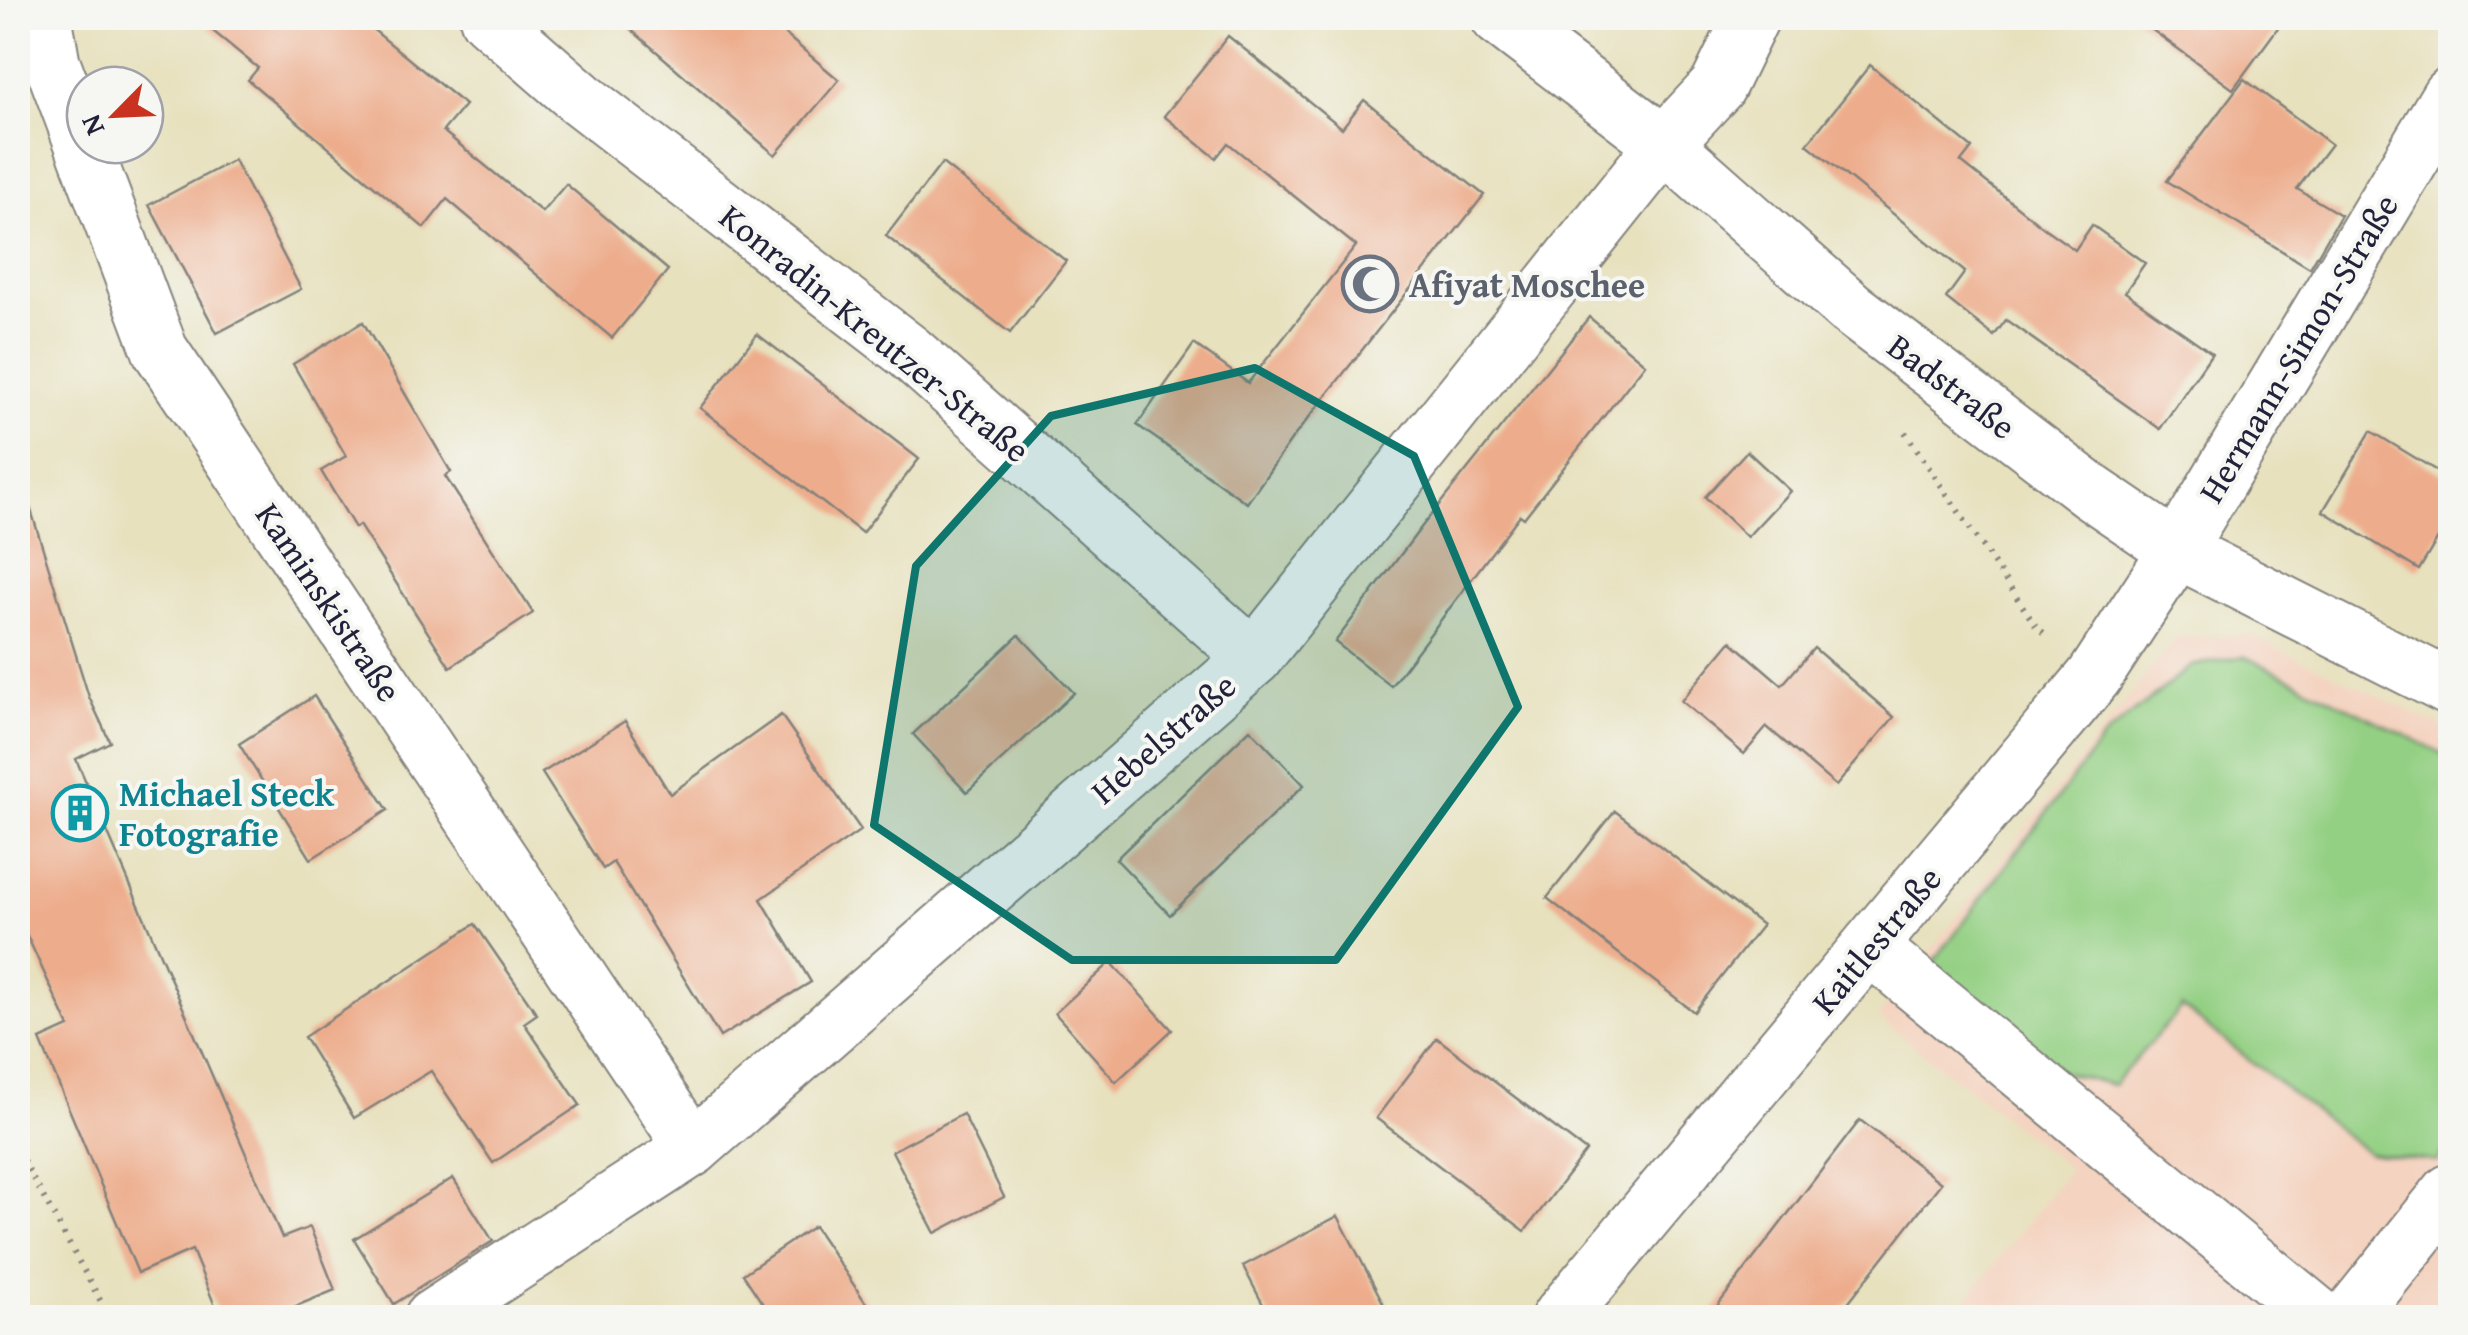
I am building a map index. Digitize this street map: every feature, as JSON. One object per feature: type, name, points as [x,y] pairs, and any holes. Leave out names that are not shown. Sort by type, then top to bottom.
[{"type":"street","name":"Kaminskistraße","points":[[44,18],[52,62],[160,350],[693,1148]]},
{"type":"street","name":"Konradin-Kreutzer-Straße","points":[[488,18],[581,100],[909,352],[1254,658]]},
{"type":"street","name":"Badstraße","points":[[1499,18],[1664,144],[1850,308],[2090,491],[2177,550],[2450,688]]},
{"type":"street","name":"Hebelstraße","points":[[432,1318],[693,1148],[1254,658],[1664,144],[1718,86],[1752,18]]},
{"type":"street","name":"Hermann-Simon-Straße","points":[[2177,550],[2450,95]]},
{"type":"street","name":"Kaitlestraße","points":[[1559,1318],[2094,677],[2177,550]]},
{"type":"street","points":[[1870,947],[2321,1318]]},
{"type":"street","points":[[2349,1318],[2450,1192]]},
{"type":"path","points":[[1891,339],[1904,429],[2036,626],[2094,677]]},
{"type":"path","points":[[18,1151],[110,1318]]},
{"type":"highlighted area","points":[[1255,368],[1414,456],[1518,707],[1336,960],[1072,960],[874,825],[916,566],[1051,416]]},
{"type":"shaded area","points":[[2249,635],[2450,730],[2450,1317],[1952,1317],[2070,1169],[1878,1017],[2176,637]]},
{"type":"green space","points":[[2244,656],[2450,757],[2450,1144],[2437,1162],[2368,1153],[2182,1007],[2113,1085],[2050,1069],[1930,966],[2104,737],[2191,666]]},
{"type":"building","points":[[197,18],[359,18],[465,105],[443,131],[542,212],[566,184],[668,270],[612,338],[447,199],[424,228],[248,80],[258,68]]},
{"type":"building","points":[[618,18],[766,18],[839,80],[775,155]]},
{"type":"building","points":[[2136,18],[2285,18],[2233,89]]},
{"type":"building","points":[[1228,36],[1342,128],[1364,100],[1484,195],[1292,439],[1247,503],[1137,425],[1194,344],[1248,383],[1356,246],[1228,143],[1216,158],[1164,116]]},
{"type":"building","points":[[1870,65],[1972,148],[1961,162],[2044,228],[2075,250],[2092,225],[2145,263],[2125,292],[2212,353],[2160,429],[2006,320],[1994,336],[1946,298],[1965,272],[1807,144]]},
{"type":"building","points":[[2244,79],[2331,144],[2297,189],[2341,215],[2310,268],[2167,181]]},
{"type":"building","points":[[234,160],[301,289],[217,333],[149,205]]},
{"type":"building","points":[[942,163],[1066,261],[1010,333],[886,236]]},
{"type":"building","points":[[1589,317],[1645,364],[1524,518],[1520,515],[1391,686],[1335,642]]},
{"type":"building","points":[[363,322],[451,472],[445,476],[533,613],[450,667],[321,471],[346,456],[293,364]]},
{"type":"building","points":[[757,334],[919,459],[862,533],[700,408]]},
{"type":"building","points":[[2371,431],[2450,479],[2450,518],[2419,570],[2323,511]]},
{"type":"building","points":[[1747,451],[1790,491],[1747,537],[1705,497]]},
{"type":"building","points":[[30,507],[89,697],[110,742],[76,759],[282,1238],[310,1227],[335,1290],[267,1318],[220,1318],[192,1250],[138,1273],[40,1040],[69,1027],[18,916],[18,509]]},
{"type":"building","points":[[1019,635],[1074,693],[967,792],[913,734]]},
{"type":"building","points":[[1731,641],[1782,685],[1814,648],[1894,717],[1836,786],[1767,727],[1744,754],[1681,701]]},
{"type":"building","points":[[314,696],[388,810],[311,859],[239,744]]},
{"type":"building","points":[[781,715],[861,830],[761,899],[811,982],[720,1037],[613,862],[603,869],[542,773],[625,721],[670,794]]},
{"type":"building","points":[[1250,729],[1304,785],[1170,915],[1116,859]]},
{"type":"building","points":[[1615,811],[1762,925],[1694,1012],[1547,898]]},
{"type":"building","points":[[475,924],[537,1014],[524,1023],[580,1105],[493,1163],[431,1071],[354,1118],[304,1037]]},
{"type":"building","points":[[1111,962],[1172,1030],[1116,1082],[1055,1013]]},
{"type":"building","points":[[1437,1038],[1586,1151],[1525,1231],[1376,1118]]},
{"type":"building","points":[[963,1114],[1004,1197],[935,1233],[892,1151]]},
{"type":"building","points":[[1860,1120],[1941,1183],[1836,1318],[1708,1318]]},
{"type":"building","points":[[453,1178],[493,1241],[394,1304],[354,1239]]},
{"type":"building","points":[[1338,1216],[1391,1318],[1270,1318],[1243,1266]]},
{"type":"building","points":[[814,1226],[876,1318],[772,1318],[743,1274]]},
{"type":"place","name":"Afiyat Moschee","points":[[1370,284]]},
{"type":"place","name":"Michael Steck Fotografie","points":[[80,813]]}]
